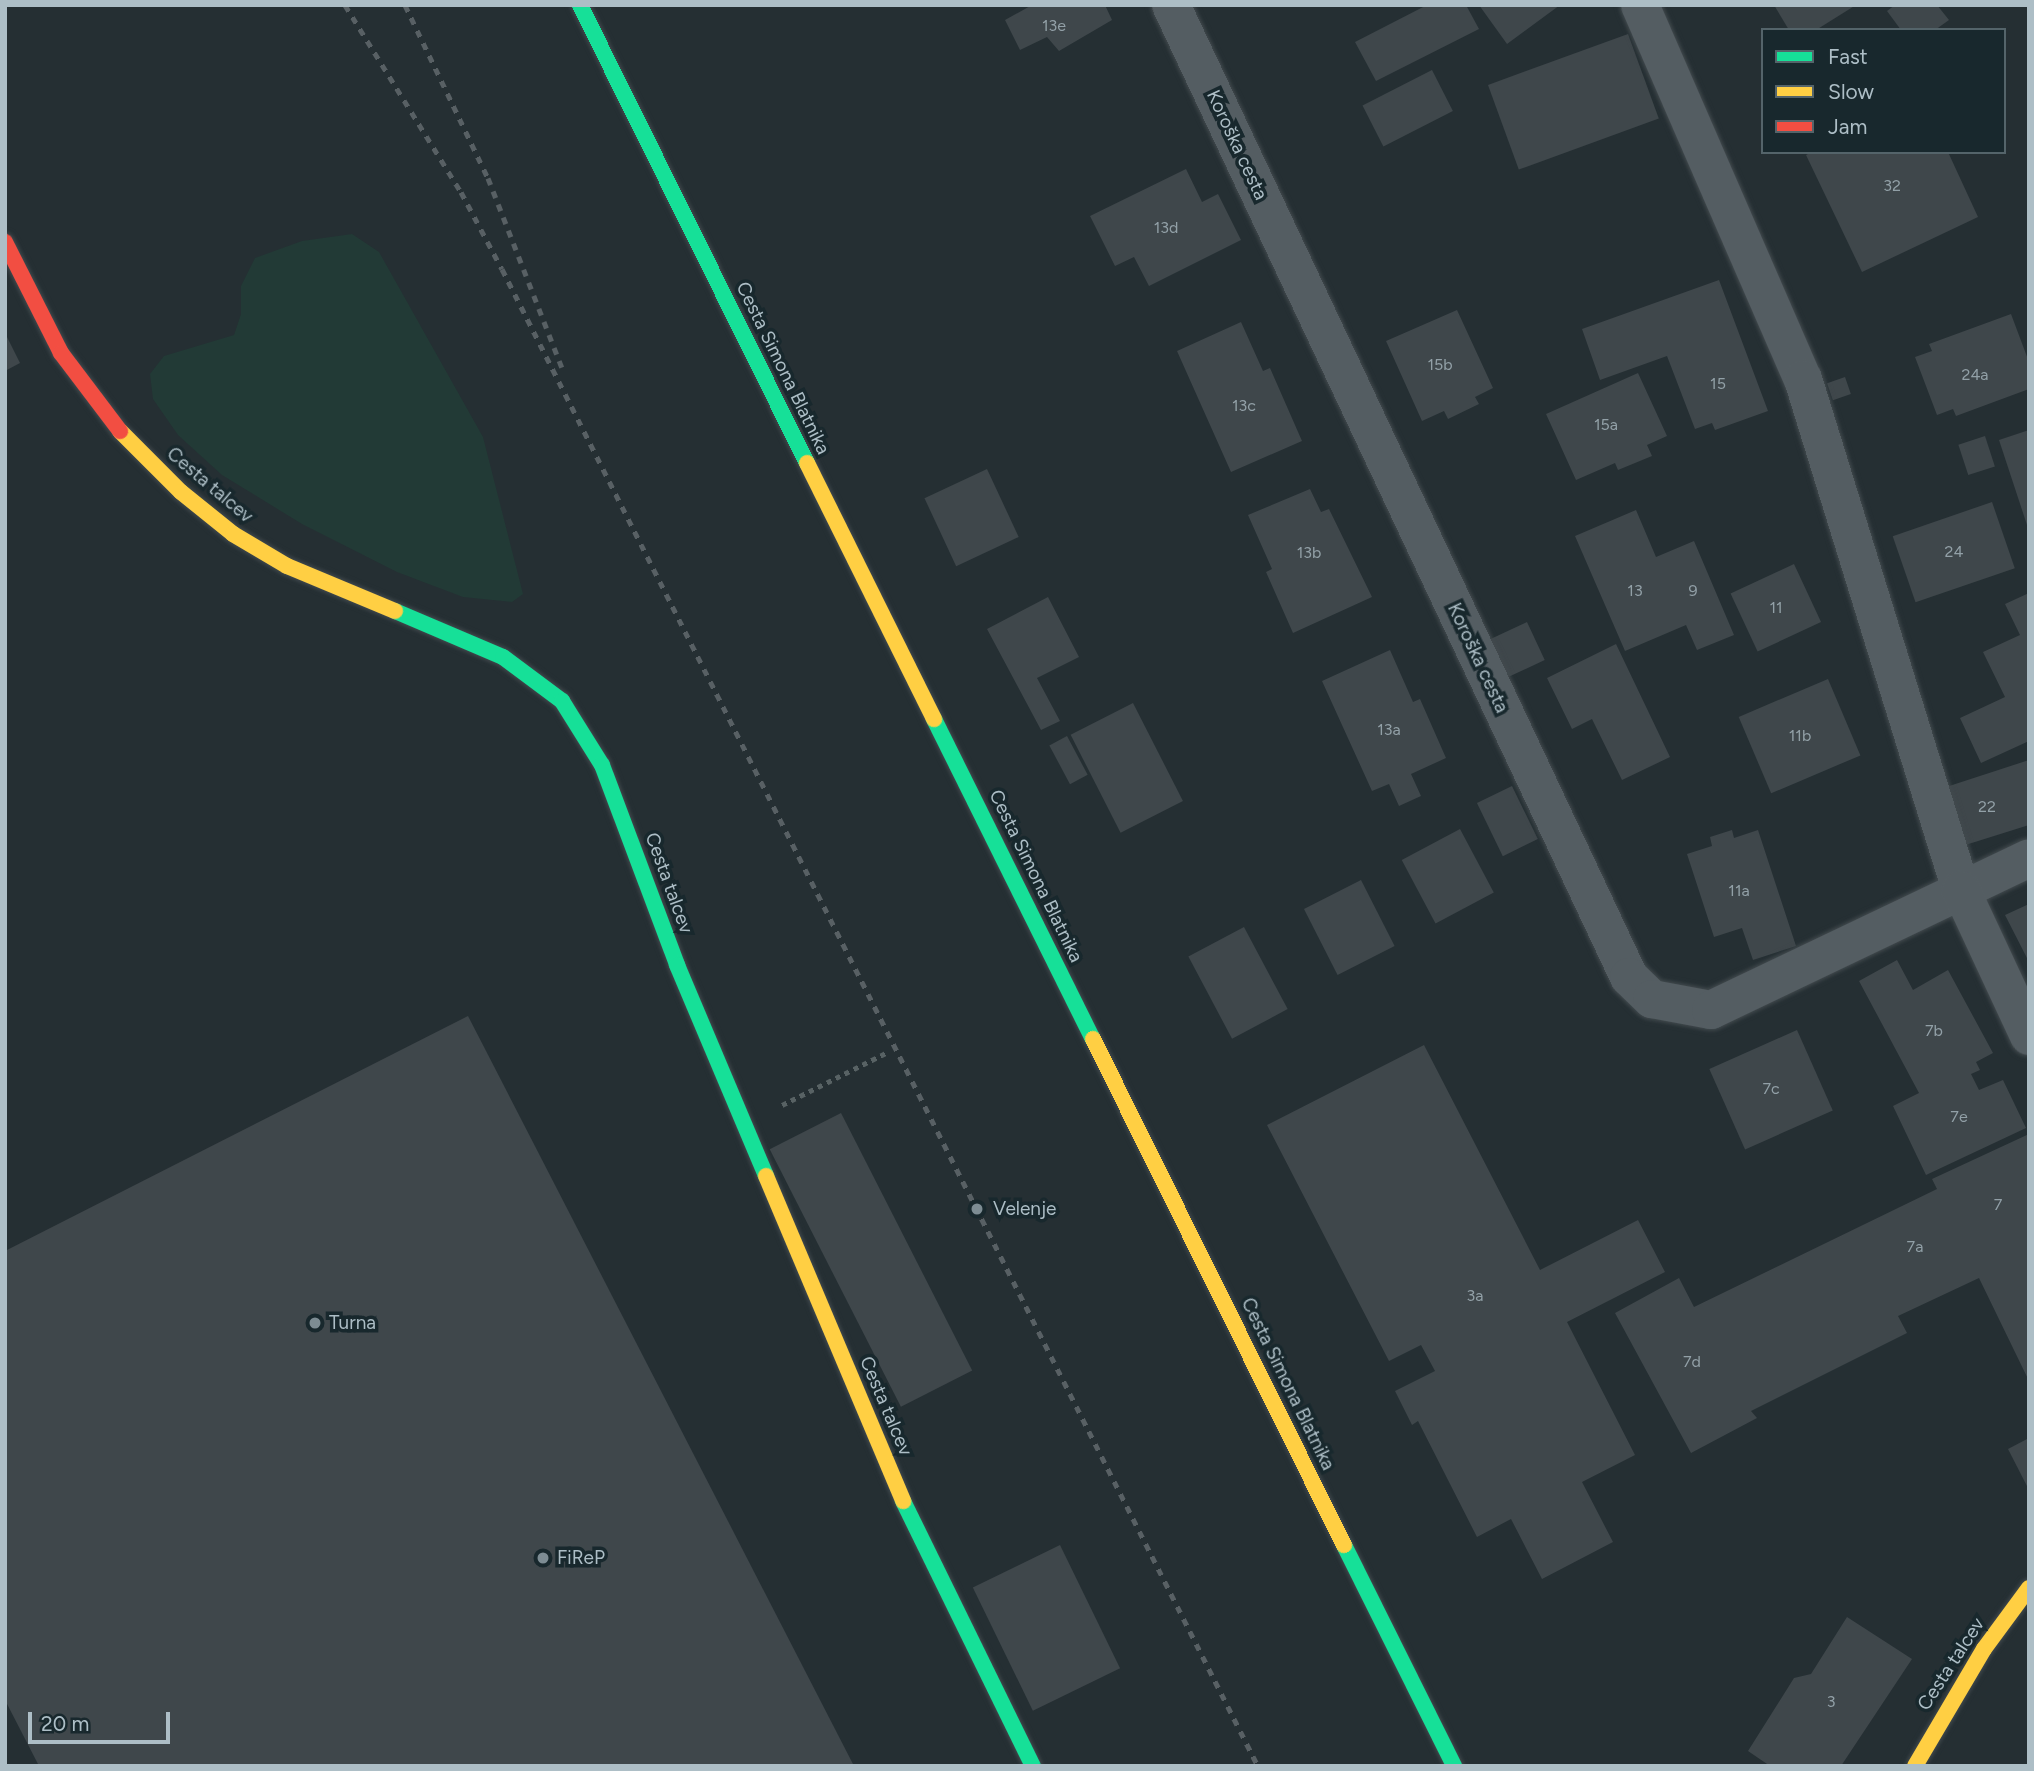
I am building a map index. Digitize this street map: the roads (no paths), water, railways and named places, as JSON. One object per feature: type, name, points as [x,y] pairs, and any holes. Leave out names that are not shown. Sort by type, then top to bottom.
[{"type":"street","name":"Cesta Simona Blatnika","points":[[580,5],[1454,1766]]},
{"type":"street","name":"Koroška cesta","points":[[1171,5],[1629,977],[1652,999],[1711,1010],[2029,858]]},
{"type":"street","points":[[1640,5],[1802,379],[1961,890],[2029,1036]]},
{"type":"street","name":"Cesta talcev","points":[[5,242],[61,353],[124,436],[181,492],[233,534],[287,566],[503,657],[562,701],[603,765],[677,965],[909,1516],[1033,1766]]},
{"type":"street","name":"Cesta talcev","points":[[1915,1766],[1984,1649],[2029,1588]]},
{"type":"railway","points":[[345,5],[461,192],[502,269],[1258,1766]]},
{"type":"railway","points":[[405,5],[488,178],[562,368]]},
{"type":"place","name":"Velenje","points":[[977,1209]]},
{"type":"place","name":"Turna","points":[[315,1323]]},
{"type":"place","name":"FiReP","points":[[543,1558]]}]
